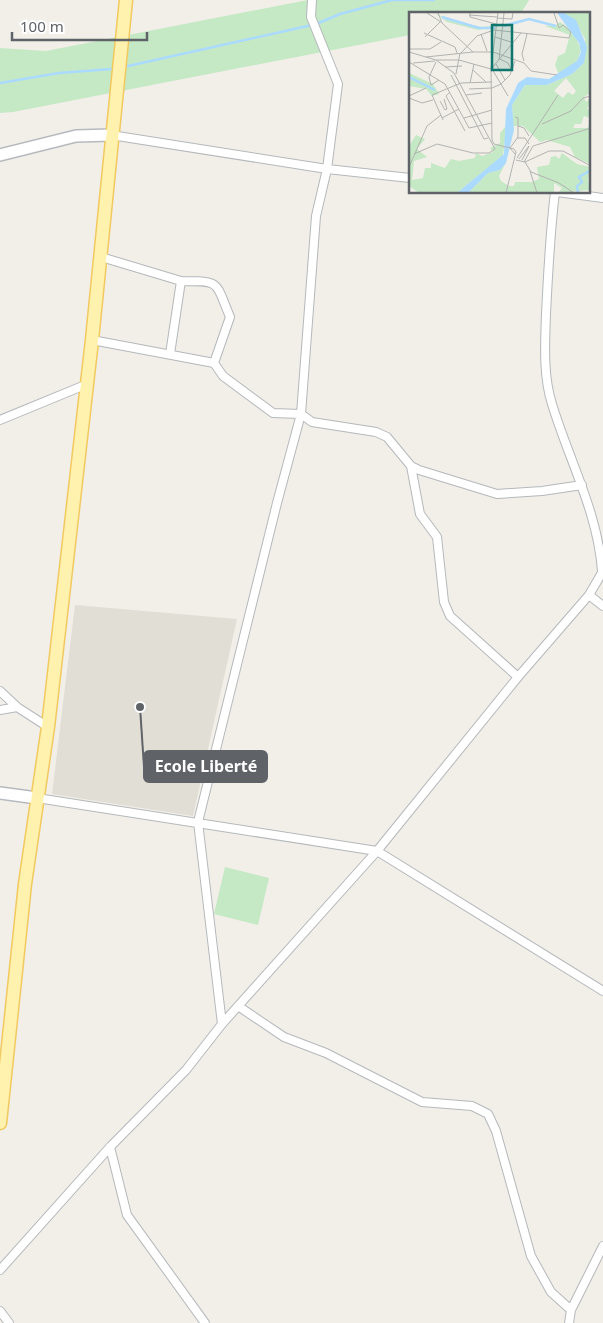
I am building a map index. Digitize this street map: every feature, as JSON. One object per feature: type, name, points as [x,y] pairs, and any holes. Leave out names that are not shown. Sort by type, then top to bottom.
[{"type":"main road","points":[[0,1123],[25,884],[48,727],[85,385],[92,340],[126,0]]},
{"type":"street","points":[[222,1024],[198,822],[277,502],[301,414],[316,216],[328,169],[338,84],[311,16],[312,0]]},
{"type":"street","points":[[0,155],[76,136],[111,135],[328,169],[409,178]]},
{"type":"street","points":[[0,1270],[110,1147],[186,1070],[222,1024],[377,851],[518,677],[589,595],[603,571],[601,555],[582,485],[551,403],[544,355],[549,241],[556,194]]},
{"type":"street","points":[[572,194],[603,198]]},
{"type":"street","points":[[101,257],[181,281],[210,281],[217,285],[230,317],[214,363]]},
{"type":"street","points":[[170,354],[181,281]]},
{"type":"street","points":[[92,340],[214,363],[222,376],[273,412],[301,414],[312,422],[368,430],[388,437],[411,466],[420,514],[437,537],[444,602],[450,616],[518,677]]},
{"type":"street","points":[[0,420],[85,385]]},
{"type":"street","points":[[411,466],[497,494],[542,491],[582,485]]},
{"type":"street","points":[[589,595],[603,606]]},
{"type":"street","points":[[0,691],[17,707],[48,727]]},
{"type":"street","points":[[0,710],[17,707]]},
{"type":"street","points":[[0,793],[377,851],[603,991]]},
{"type":"street","points":[[238,1006],[284,1037],[326,1053],[422,1102],[472,1106],[488,1114],[496,1131],[531,1256],[551,1292],[571,1310]]},
{"type":"street","points":[[110,1147],[127,1215],[205,1323]]},
{"type":"street","points":[[569,1323],[571,1310],[603,1246]]},
{"type":"street","points":[[0,1311],[9,1323]]},
{"type":"shaded area","points":[[75,605],[237,619],[193,816],[52,794]]},
{"type":"green space","points":[[308,0],[529,0],[522,12],[409,12],[409,35],[0,113],[0,48],[46,51]]},
{"type":"green space","points":[[225,867],[269,878],[258,925],[214,914]]},
{"type":"waterway","points":[[316,24],[340,14],[392,0],[434,0]]},
{"type":"waterway","points":[[128,66],[312,25]]},
{"type":"waterway","points":[[0,83],[59,73],[111,69]]},
{"type":"place","name":"Ecole Liberté","points":[[140,707]]}]
